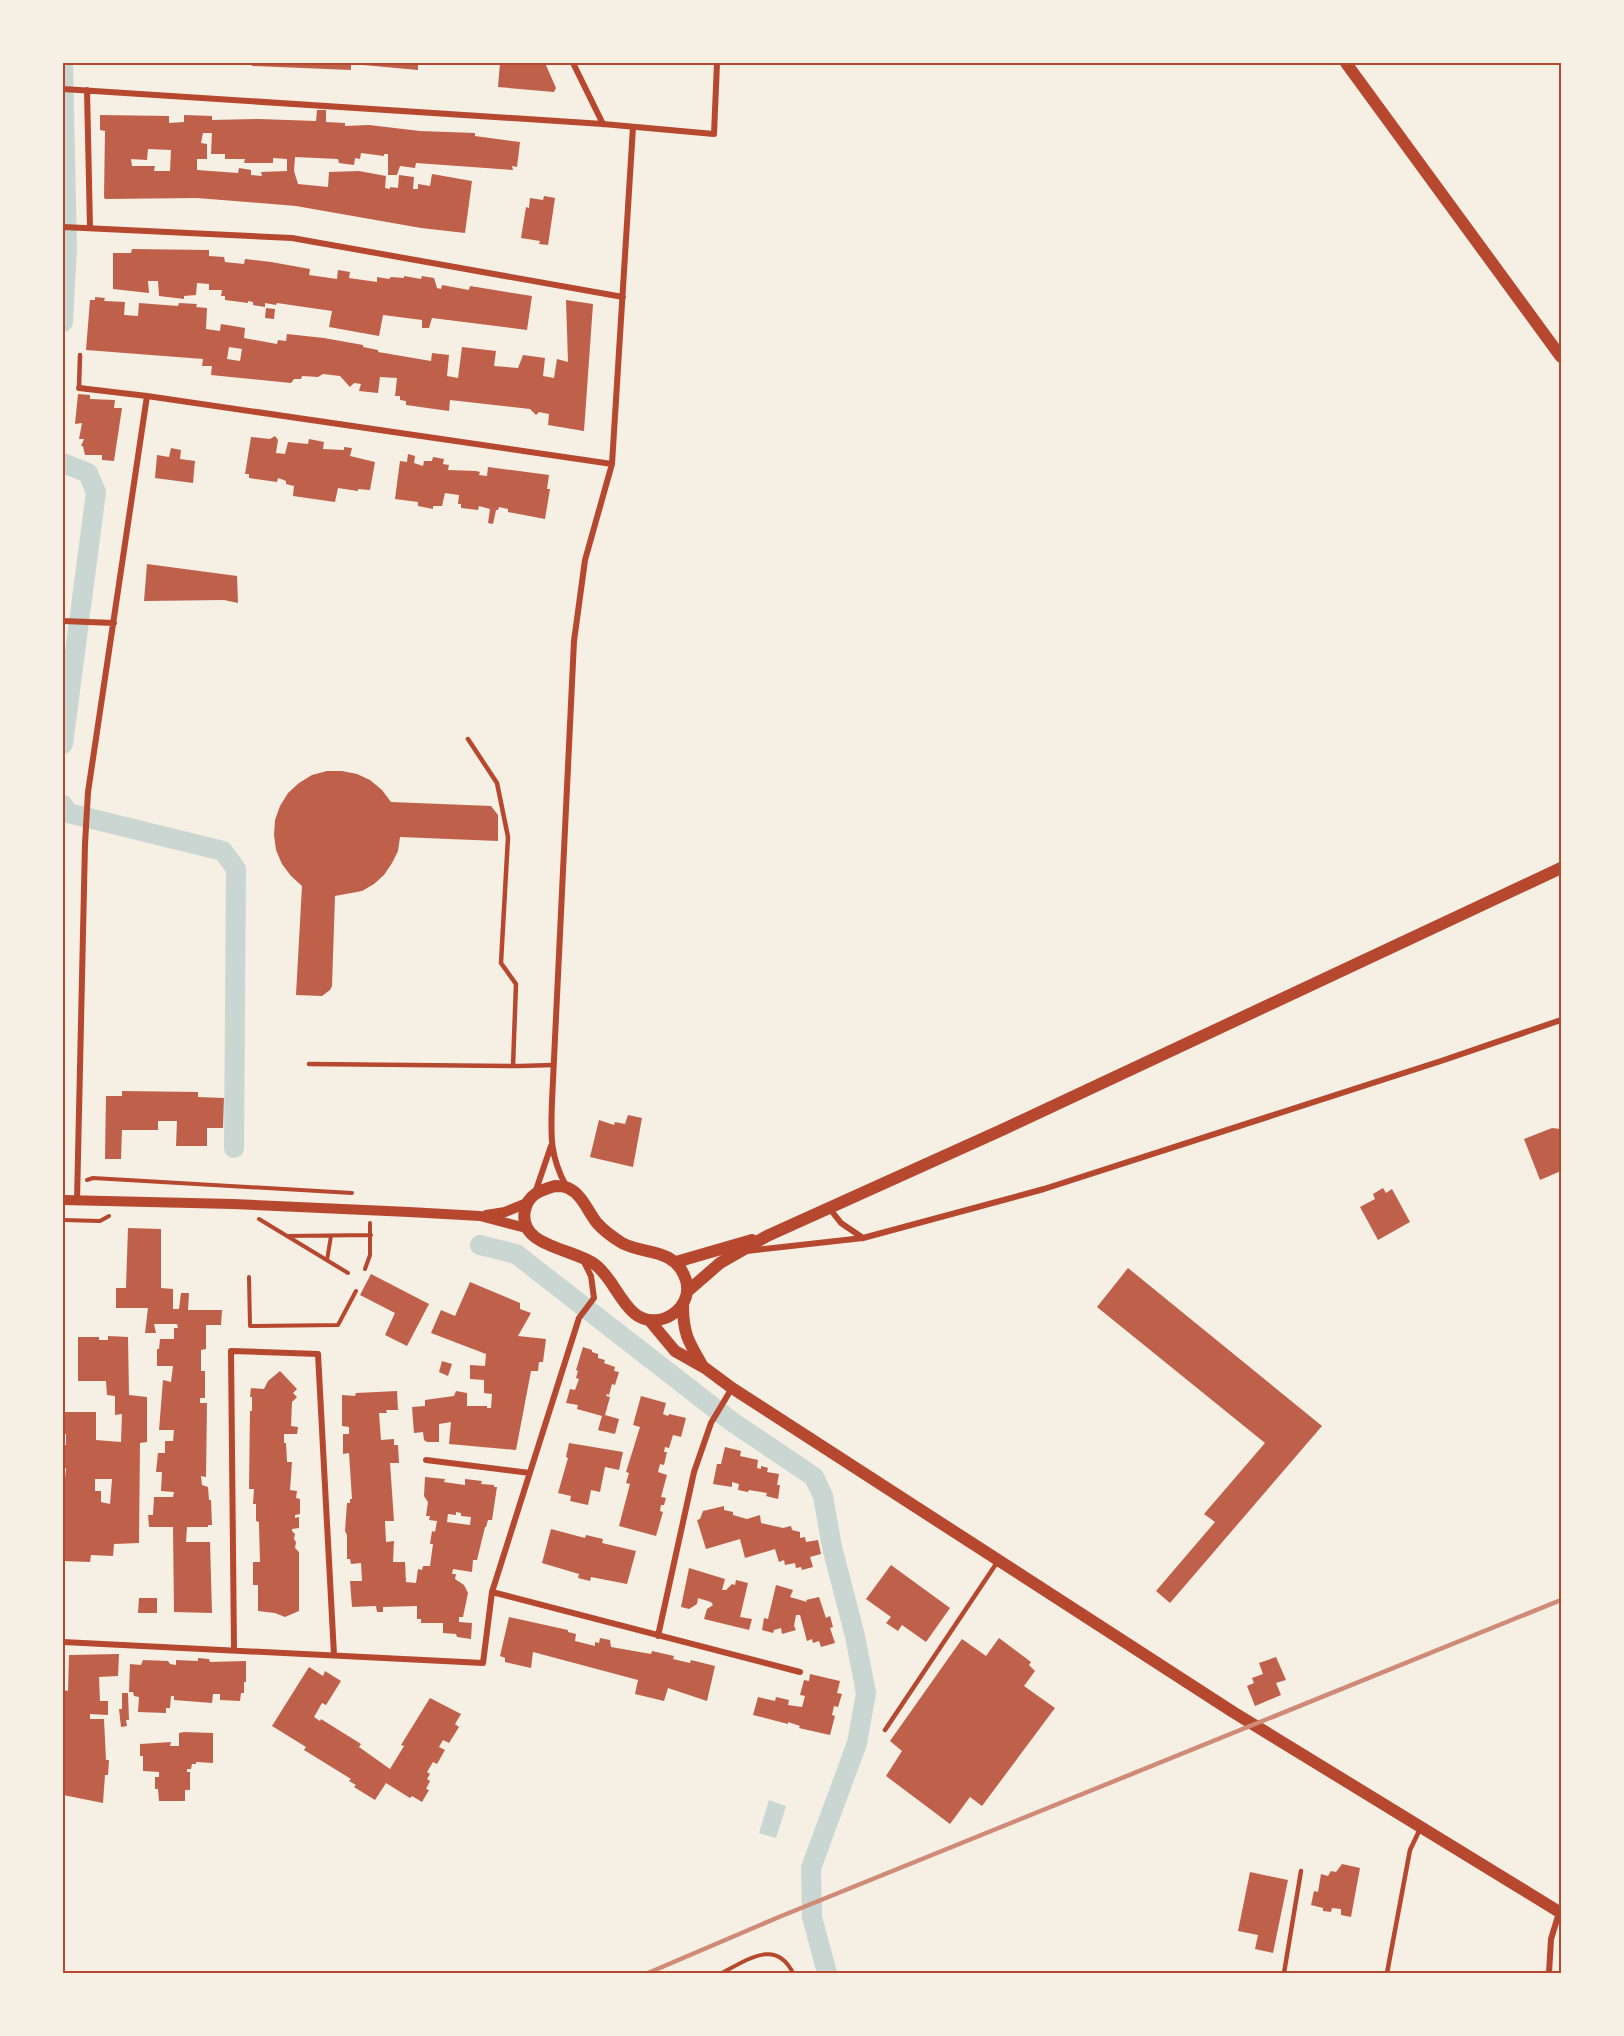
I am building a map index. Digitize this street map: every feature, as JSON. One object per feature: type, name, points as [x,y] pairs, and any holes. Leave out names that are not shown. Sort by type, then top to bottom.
[{"type":"main road","points":[[1346,63],[1561,357]]},
{"type":"main road","points":[[676,1262],[767,1236],[830,1209],[1561,868]]},
{"type":"main road","points":[[689,1290],[685,1276],[676,1262],[661,1254],[641,1250],[621,1242],[598,1224],[577,1194],[567,1187],[555,1186],[531,1198],[524,1217],[526,1228],[539,1242],[580,1256],[596,1265],[609,1278],[635,1314],[650,1321],[675,1351],[705,1368],[732,1388],[1233,1712],[1560,1913]]},
{"type":"main road","points":[[705,1368],[687,1340],[683,1322],[683,1305],[689,1290],[720,1263],[767,1236]]},
{"type":"main road","points":[[650,1321],[670,1316],[683,1305]]},
{"type":"street","points":[[573,63],[603,124]]},
{"type":"street","points":[[63,89],[603,124],[714,134],[717,63]]},
{"type":"street","points":[[87,90],[90,228]]},
{"type":"street","points":[[567,1187],[557,1168],[551,1145],[574,641],[585,560],[612,464],[633,127]]},
{"type":"street","points":[[63,227],[291,238],[622,297]]},
{"type":"street","points":[[79,388],[612,464]]},
{"type":"street","points":[[77,1201],[88,792],[147,396]]},
{"type":"street","points":[[64,621],[114,623]]},
{"type":"street","points":[[742,1251],[863,1238],[1044,1189],[1430,1065],[1561,1020]]},
{"type":"street","points":[[480,1216],[505,1212],[531,1198],[551,1145]]},
{"type":"street","points":[[63,1200],[233,1204],[480,1216],[526,1228]]},
{"type":"street","points":[[830,1209],[841,1223],[863,1238]]},
{"type":"street","points":[[63,1642],[483,1664],[492,1592],[579,1318],[594,1298],[591,1276],[580,1256]]},
{"type":"street","points":[[234,1650],[231,1351],[318,1354],[334,1655]]},
{"type":"street","points":[[657,1636],[694,1472],[711,1423],[732,1388]]},
{"type":"street","points":[[426,1460],[530,1473]]},
{"type":"street","points":[[492,1592],[800,1672]]},
{"type":"street","points":[[1549,1973],[1551,1938],[1560,1913]]},
{"type":"lane","points":[[79,388],[80,354]]},
{"type":"lane","points":[[468,739],[498,783],[508,837],[501,963],[516,984],[513,1066]]},
{"type":"lane","points":[[309,1064],[553,1065]]},
{"type":"lane","points":[[885,1730],[998,1561]]},
{"type":"lane","points":[[1388,1973],[1410,1850],[1421,1826]]},
{"type":"lane","points":[[1284,1973],[1301,1871]]},
{"type":"path","points":[[111,1179],[358,1193]]},
{"type":"path","points":[[233,1204],[348,1273]]},
{"type":"path","points":[[364,1269],[370,1256],[371,1236],[368,1210]]},
{"type":"path","points":[[275,1237],[279,1231]]},
{"type":"path","points":[[286,1236],[371,1236]]},
{"type":"path","points":[[327,1260],[331,1236]]},
{"type":"path","points":[[249,1277],[250,1326],[338,1325],[356,1291]]},
{"type":"path","points":[[722,1973],[754,1957],[773,1954],[787,1961],[793,1973]]},
{"type":"shaded area","points":[[769,1800],[786,1806],[776,1838],[759,1833]]},
{"type":"building","points":[[252,63],[351,63],[351,70],[252,66]]},
{"type":"building","points":[[364,63],[418,63],[418,70],[363,65]]},
{"type":"building","points":[[500,63],[545,63],[556,88],[554,92],[498,87]]},
{"type":"building","points":[[317,110],[326,110],[326,122],[345,123],[345,126],[369,125],[420,131],[475,133],[475,136],[520,142],[517,167],[512,166],[513,170],[416,163],[415,168],[400,166],[397,175],[388,175],[388,154],[384,156],[361,153],[360,159],[355,158],[354,165],[339,163],[338,159],[295,157],[294,171],[298,184],[328,187],[329,172],[359,171],[386,176],[385,188],[390,189],[390,187],[398,188],[399,175],[414,177],[413,189],[418,189],[418,184],[430,186],[432,174],[472,181],[465,233],[421,228],[296,206],[197,198],[105,199],[104,197],[105,131],[100,130],[100,115],[169,116],[169,123],[184,122],[184,115],[212,116],[212,120],[316,121]],"holes":[[[203,133],[212,133],[211,154],[225,154],[225,159],[245,159],[244,163],[273,163],[273,158],[287,159],[287,171],[261,172],[262,176],[251,175],[251,170],[239,168],[238,173],[197,170],[197,159],[207,159],[207,144],[201,143]],[[148,149],[171,150],[170,171],[154,171],[155,166],[132,166],[131,159],[147,160]]]},
{"type":"building","points":[[544,196],[555,198],[548,245],[539,244],[540,241],[521,238],[526,207],[529,208],[530,198],[543,200]]},
{"type":"building","points":[[132,249],[209,250],[209,256],[224,257],[225,262],[244,264],[245,259],[271,262],[310,269],[309,275],[337,279],[338,270],[350,272],[349,278],[377,282],[377,277],[389,279],[391,277],[404,278],[404,276],[421,279],[422,276],[434,278],[437,288],[441,289],[442,285],[469,290],[470,286],[532,296],[527,330],[432,318],[429,328],[422,328],[422,320],[383,315],[379,336],[329,327],[332,311],[277,303],[276,305],[265,303],[265,307],[253,305],[253,302],[248,301],[248,303],[225,300],[225,296],[221,296],[222,290],[209,290],[209,284],[197,283],[196,295],[184,296],[184,299],[159,296],[158,281],[148,281],[149,293],[113,289],[113,253],[131,253]]},
{"type":"building","points":[[95,297],[105,298],[104,301],[125,302],[124,315],[138,316],[139,303],[178,306],[179,303],[197,304],[196,307],[207,308],[206,329],[220,331],[221,324],[245,328],[244,338],[277,344],[278,340],[286,341],[287,334],[363,345],[363,347],[378,350],[378,352],[431,361],[432,353],[449,355],[447,376],[458,378],[462,347],[496,351],[494,366],[518,368],[523,355],[545,358],[543,376],[554,378],[557,359],[568,362],[566,300],[593,304],[584,431],[548,425],[549,414],[539,412],[536,415],[530,409],[450,400],[449,411],[406,405],[406,401],[400,400],[400,396],[395,396],[397,378],[380,377],[378,393],[359,391],[361,384],[354,383],[350,387],[340,376],[323,374],[318,377],[302,376],[301,379],[294,379],[291,383],[211,375],[212,366],[202,366],[203,359],[86,350],[90,300],[95,300]],"holes":[[[229,347],[242,349],[240,361],[227,359]]]},
{"type":"building","points":[[266,308],[275,309],[274,319],[265,318]]},
{"type":"building","points":[[78,394],[90,395],[90,399],[115,400],[114,408],[122,408],[114,461],[102,460],[102,455],[85,455],[83,446],[81,446],[84,439],[79,439],[82,423],[75,424]]},
{"type":"building","points":[[275,436],[278,440],[276,453],[285,454],[288,442],[308,444],[309,439],[324,442],[323,449],[352,448],[350,456],[375,462],[370,490],[338,488],[335,502],[293,496],[294,486],[278,478],[277,482],[249,478],[249,474],[245,474],[251,437],[270,439]]},
{"type":"building","points":[[171,448],[181,450],[180,459],[195,461],[193,483],[155,478],[157,455],[169,457]]},
{"type":"building","points":[[408,454],[415,456],[414,463],[423,466],[424,461],[432,461],[433,457],[444,459],[443,464],[449,465],[448,470],[476,471],[480,472],[479,475],[487,476],[488,467],[549,475],[547,489],[550,489],[545,519],[508,512],[508,509],[499,507],[496,510],[493,524],[488,523],[490,509],[479,506],[478,510],[461,508],[461,504],[458,504],[459,495],[445,493],[442,506],[433,506],[433,509],[418,506],[418,502],[395,499],[400,461],[407,462]]},
{"type":"building","points":[[147,564],[237,576],[238,603],[224,600],[144,601]]},
{"type":"building","points":[[327,771],[357,774],[370,780],[391,802],[491,806],[498,815],[498,841],[400,837],[398,851],[384,875],[362,891],[335,896],[330,990],[322,996],[296,995],[302,886],[282,864],[276,850],[275,820],[288,793],[312,775]]},
{"type":"building","points":[[122,1091],[198,1092],[198,1097],[224,1098],[223,1128],[207,1128],[207,1146],[176,1146],[177,1121],[158,1121],[158,1130],[122,1130],[121,1159],[105,1159],[106,1096],[122,1096]]},
{"type":"building","points":[[628,1115],[642,1118],[633,1167],[590,1157],[599,1120],[614,1125],[615,1122],[625,1124]]},
{"type":"building","points":[[1552,1128],[1561,1129],[1561,1171],[1540,1180],[1524,1139]]},
{"type":"building","points":[[1383,1188],[1386,1193],[1392,1189],[1410,1222],[1378,1240],[1360,1207],[1375,1199],[1373,1194]]},
{"type":"building","points":[[128,1228],[161,1229],[161,1288],[173,1289],[173,1309],[179,1309],[181,1293],[189,1293],[188,1310],[222,1310],[221,1325],[206,1325],[206,1349],[201,1350],[201,1371],[205,1371],[205,1398],[200,1398],[200,1403],[207,1403],[206,1477],[201,1476],[202,1485],[208,1487],[209,1500],[211,1500],[212,1525],[187,1527],[186,1542],[210,1542],[212,1613],[174,1612],[173,1527],[149,1527],[148,1515],[153,1515],[154,1497],[173,1497],[174,1492],[161,1491],[162,1472],[156,1472],[158,1453],[165,1453],[165,1441],[173,1441],[174,1430],[159,1430],[163,1380],[171,1382],[173,1366],[157,1366],[157,1349],[159,1349],[160,1339],[174,1339],[174,1328],[178,1328],[177,1324],[154,1324],[156,1333],[145,1333],[148,1308],[116,1308],[116,1288],[126,1288]]},
{"type":"building","points":[[1128,1268],[1322,1426],[1170,1603],[1156,1591],[1215,1522],[1204,1514],[1265,1443],[1097,1307]]},
{"type":"building","points":[[371,1274],[429,1304],[407,1346],[385,1335],[395,1313],[360,1295]]},
{"type":"building","points":[[470,1282],[520,1303],[520,1309],[531,1313],[518,1336],[546,1339],[543,1362],[539,1362],[538,1371],[531,1371],[516,1450],[449,1444],[451,1422],[439,1424],[439,1442],[427,1442],[424,1440],[423,1432],[414,1433],[412,1407],[425,1406],[425,1400],[454,1396],[456,1391],[467,1393],[467,1406],[491,1408],[492,1394],[484,1393],[484,1380],[470,1379],[470,1365],[485,1366],[486,1354],[431,1333],[441,1310],[455,1316]]},
{"type":"building","points":[[108,1336],[128,1337],[129,1395],[147,1397],[147,1442],[140,1443],[139,1543],[114,1544],[113,1556],[91,1555],[90,1562],[63,1561],[65,1412],[96,1412],[96,1440],[121,1442],[122,1414],[115,1415],[115,1396],[107,1395],[106,1381],[78,1381],[78,1337],[99,1337],[99,1340],[108,1340]],"holes":[[[95,1479],[112,1479],[110,1504],[101,1502],[101,1491],[95,1491]]]},
{"type":"building","points":[[583,1347],[598,1354],[598,1358],[605,1360],[604,1363],[615,1367],[614,1371],[619,1372],[615,1385],[612,1384],[609,1395],[606,1396],[610,1397],[605,1415],[619,1419],[615,1434],[598,1430],[602,1416],[577,1409],[578,1405],[566,1403],[570,1389],[575,1390],[579,1379],[576,1378],[578,1371],[576,1370]]},
{"type":"building","points":[[442,1361],[452,1364],[448,1376],[439,1372]]},
{"type":"building","points":[[280,1371],[297,1389],[293,1393],[297,1397],[292,1402],[291,1426],[298,1427],[297,1434],[284,1434],[284,1443],[286,1443],[287,1462],[292,1462],[290,1490],[297,1491],[296,1498],[300,1499],[300,1514],[295,1515],[295,1518],[299,1517],[299,1528],[292,1529],[295,1534],[295,1548],[299,1552],[299,1611],[285,1617],[258,1611],[258,1585],[253,1585],[253,1562],[260,1562],[259,1522],[256,1521],[256,1504],[253,1504],[254,1489],[249,1489],[251,1388],[264,1389],[268,1381]]},
{"type":"building","points":[[397,1391],[398,1410],[386,1410],[387,1413],[379,1413],[381,1440],[394,1439],[394,1445],[398,1445],[399,1463],[390,1463],[394,1521],[385,1521],[386,1542],[394,1541],[393,1562],[405,1562],[406,1582],[416,1583],[418,1569],[422,1570],[423,1566],[430,1566],[432,1531],[435,1532],[437,1521],[429,1520],[430,1516],[426,1516],[428,1502],[424,1496],[425,1477],[445,1479],[444,1482],[465,1485],[465,1479],[482,1481],[481,1484],[497,1487],[492,1520],[488,1520],[485,1527],[477,1560],[473,1560],[472,1572],[453,1569],[452,1574],[456,1574],[455,1579],[464,1585],[468,1593],[463,1617],[459,1617],[459,1622],[472,1623],[471,1639],[443,1633],[443,1623],[421,1623],[421,1619],[417,1619],[417,1606],[383,1607],[383,1612],[377,1612],[376,1606],[352,1607],[350,1581],[362,1581],[361,1563],[351,1564],[350,1559],[347,1559],[345,1531],[347,1503],[350,1503],[352,1499],[349,1453],[343,1454],[343,1434],[349,1434],[349,1427],[342,1426],[342,1395],[355,1396],[356,1393]],"holes":[[[461,1513],[461,1516],[471,1517],[470,1525],[447,1522],[448,1514]]]},
{"type":"building","points":[[641,1396],[666,1403],[663,1414],[686,1418],[681,1437],[673,1435],[669,1448],[665,1447],[664,1452],[667,1452],[664,1465],[660,1464],[658,1472],[667,1475],[661,1497],[666,1498],[664,1505],[661,1505],[660,1511],[663,1512],[656,1536],[619,1526],[630,1484],[626,1483],[629,1473],[626,1472],[640,1427],[633,1425]]},
{"type":"building","points":[[569,1443],[623,1452],[619,1470],[605,1467],[600,1492],[591,1490],[588,1505],[570,1501],[571,1496],[558,1493],[568,1458],[566,1457]]},
{"type":"building","points":[[725,1447],[741,1451],[740,1456],[758,1460],[757,1468],[761,1469],[761,1466],[768,1468],[767,1472],[779,1474],[778,1499],[766,1496],[767,1493],[738,1490],[739,1484],[732,1482],[732,1487],[713,1484],[717,1464],[721,1464]]},
{"type":"building","points":[[724,1506],[724,1510],[733,1512],[733,1515],[747,1519],[760,1515],[761,1523],[783,1528],[791,1526],[792,1530],[800,1532],[800,1538],[805,1537],[806,1542],[818,1540],[821,1554],[810,1557],[813,1567],[802,1570],[801,1567],[796,1568],[795,1563],[785,1565],[784,1560],[779,1562],[775,1549],[745,1558],[740,1539],[706,1549],[697,1520],[700,1519],[703,1511]]},
{"type":"building","points":[[551,1529],[585,1538],[586,1535],[603,1539],[602,1543],[636,1551],[627,1584],[591,1577],[590,1581],[578,1578],[579,1574],[542,1563]]},
{"type":"building","points":[[891,1565],[950,1608],[926,1642],[902,1625],[898,1631],[886,1623],[891,1617],[866,1599]]},
{"type":"building","points":[[689,1568],[725,1579],[722,1590],[726,1590],[732,1584],[735,1585],[736,1580],[748,1583],[740,1617],[752,1619],[749,1630],[704,1619],[707,1609],[713,1605],[711,1602],[698,1598],[697,1604],[689,1609],[681,1607]]},
{"type":"building","points":[[776,1585],[793,1590],[790,1597],[807,1602],[806,1600],[819,1597],[826,1618],[830,1616],[833,1627],[830,1628],[835,1643],[821,1647],[819,1641],[813,1643],[812,1639],[807,1641],[800,1615],[796,1615],[794,1626],[796,1630],[782,1634],[781,1628],[774,1630],[773,1633],[762,1630],[764,1618],[768,1619]]},
{"type":"building","points":[[139,1598],[157,1598],[157,1613],[138,1613]]},
{"type":"building","points":[[509,1617],[568,1630],[576,1634],[575,1641],[595,1646],[595,1642],[599,1643],[600,1638],[610,1640],[611,1647],[651,1654],[652,1651],[674,1656],[673,1659],[690,1663],[691,1660],[715,1666],[707,1701],[668,1688],[664,1701],[635,1694],[638,1680],[533,1652],[531,1668],[505,1662],[505,1658],[500,1656]]},
{"type":"building","points":[[999,1638],[1031,1662],[1029,1665],[1035,1671],[1024,1686],[1055,1708],[982,1806],[970,1797],[950,1824],[886,1776],[902,1751],[890,1741],[962,1639],[986,1656]]},
{"type":"building","points":[[119,1654],[118,1676],[99,1677],[100,1701],[108,1701],[108,1715],[90,1714],[90,1719],[104,1719],[106,1760],[109,1760],[108,1775],[105,1775],[103,1803],[63,1795],[63,1690],[68,1691],[69,1655]]},
{"type":"building","points":[[1276,1657],[1286,1680],[1276,1683],[1281,1695],[1255,1706],[1247,1686],[1254,1683],[1252,1678],[1263,1674],[1259,1663]]},
{"type":"building","points":[[198,1658],[209,1659],[210,1662],[246,1661],[246,1682],[244,1682],[244,1693],[241,1693],[240,1701],[220,1700],[220,1694],[213,1694],[212,1703],[174,1700],[174,1696],[171,1696],[170,1708],[166,1708],[166,1713],[138,1712],[139,1697],[129,1692],[130,1664],[141,1665],[143,1660],[168,1661],[176,1665],[176,1660],[198,1661]]},
{"type":"building","points":[[309,1667],[323,1676],[325,1671],[341,1681],[326,1705],[322,1703],[314,1717],[361,1744],[359,1747],[390,1769],[404,1746],[401,1745],[430,1698],[461,1714],[455,1724],[459,1727],[449,1743],[443,1740],[439,1747],[445,1750],[437,1764],[433,1762],[427,1772],[430,1774],[427,1779],[430,1781],[426,1789],[429,1790],[422,1802],[412,1796],[410,1798],[386,1783],[375,1800],[354,1787],[356,1785],[349,1781],[351,1779],[304,1750],[306,1747],[272,1726]]},
{"type":"building","points":[[810,1674],[840,1681],[837,1693],[842,1694],[838,1707],[834,1706],[832,1715],[835,1716],[830,1735],[799,1728],[800,1726],[788,1722],[788,1724],[753,1715],[758,1697],[775,1701],[776,1697],[789,1700],[788,1705],[802,1707],[805,1696],[800,1695],[804,1680],[809,1681]]},
{"type":"building","points":[[122,1693],[128,1693],[129,1720],[126,1720],[127,1726],[121,1727],[119,1709],[122,1709]]},
{"type":"building","points":[[179,1733],[213,1733],[213,1763],[196,1762],[192,1764],[191,1769],[187,1769],[187,1772],[190,1772],[190,1790],[185,1790],[185,1801],[159,1801],[158,1789],[155,1789],[155,1777],[159,1777],[159,1772],[143,1771],[140,1744],[171,1742],[170,1746],[179,1746]]},
{"type":"building","points":[[1342,1864],[1360,1868],[1351,1917],[1341,1915],[1341,1909],[1332,1908],[1331,1912],[1323,1911],[1323,1908],[1311,1905],[1314,1891],[1318,1892],[1321,1874],[1328,1876],[1331,1871],[1336,1872]]},
{"type":"building","points":[[1250,1872],[1288,1880],[1273,1953],[1255,1949],[1258,1935],[1238,1931]]},
{"type":"waterway","points":[[63,63],[67,249],[63,322]]},
{"type":"waterway","points":[[63,463],[88,473],[96,492],[63,744]]},
{"type":"waterway","points":[[63,805],[68,813],[223,851],[236,869],[234,1148]]},
{"type":"waterway","points":[[480,1245],[516,1254],[731,1421],[814,1477],[823,1496],[832,1547],[855,1636],[866,1693],[857,1743],[811,1868],[812,1917],[827,1973]]},
{"type":"railway","points":[[648,1973],[779,1917],[1561,1600]]}]
